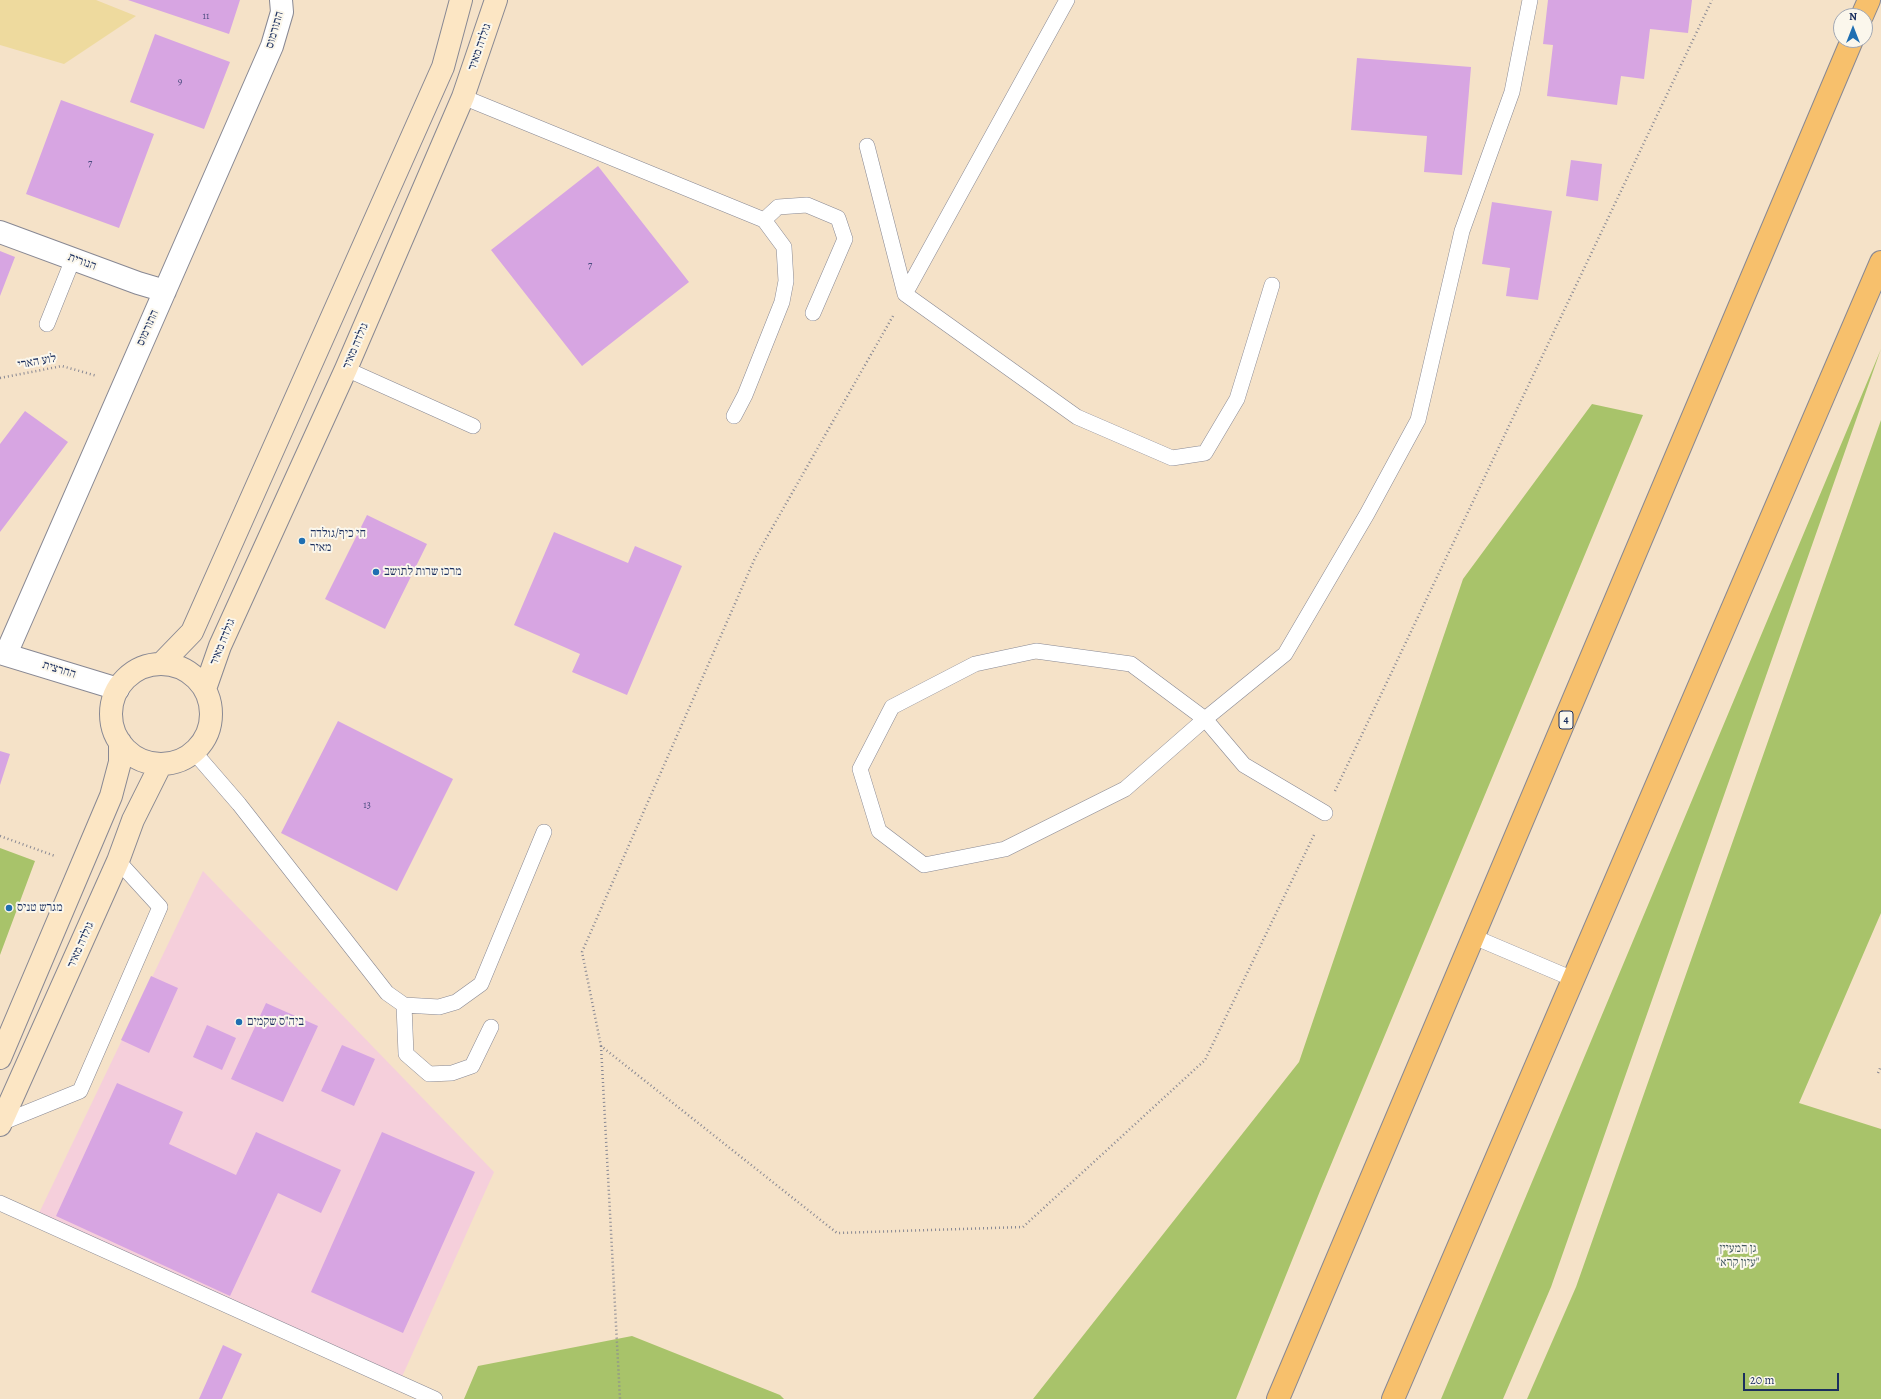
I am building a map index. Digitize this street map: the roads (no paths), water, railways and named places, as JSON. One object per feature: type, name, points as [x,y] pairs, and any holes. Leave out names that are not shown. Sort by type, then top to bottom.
[{"type":"highway","name":"4","points":[[1278,1399],[1849,48]]},
{"type":"highway","points":[[1393,1399],[1881,262]]},
{"type":"street","name":"התורמוס","points":[[2,658],[272,46],[282,12],[281,0]]},
{"type":"street","points":[[161,664],[192,632],[443,67],[461,0]]},
{"type":"street","name":"גולדה מאיר","points":[[205,689],[220,646],[346,369],[462,97],[496,0]]},
{"type":"street","name":"הנורית","points":[[0,232],[164,291]]},
{"type":"street","name":"החרצית","points":[[2,658],[118,689]]},
{"type":"street","points":[[161,664],[178,666],[194,675],[205,689],[212,714],[208,733],[194,752],[178,761],[161,764],[145,761],[129,752],[120,742],[114,730],[111,714],[118,689],[129,675],[137,670],[161,664]]},
{"type":"street","points":[[0,1058],[111,796],[120,762],[120,742]]},
{"type":"street","name":"גולדה מאיר","points":[[1,1124],[118,860],[133,820],[161,764]]},
{"type":"lane","points":[[905,294],[1067,0]]},
{"type":"lane","points":[[1325,813],[1244,765],[1205,719],[1131,664],[1036,651],[975,664],[892,707],[860,769],[879,831],[924,865],[1005,849],[1125,789],[1205,719],[1285,654],[1367,514],[1418,420],[1462,231],[1512,92],[1530,0]]},
{"type":"lane","points":[[462,97],[764,220],[784,247],[786,281],[782,302],[745,395],[734,416]]},
{"type":"lane","points":[[867,146],[905,294],[1077,417],[1172,458],[1205,453],[1237,399],[1272,285]]},
{"type":"lane","points":[[764,220],[778,208],[807,205],[838,218],[845,239],[813,312]]},
{"type":"lane","points":[[47,324],[73,259]]},
{"type":"lane","points":[[346,369],[473,426]]},
{"type":"lane","points":[[194,752],[239,804],[387,993],[404,1005],[439,1007],[456,1002],[481,984],[544,832]]},
{"type":"lane","points":[[1,1124],[80,1091],[160,907],[118,860]]},
{"type":"lane","points":[[1474,937],[1573,979]]},
{"type":"lane","points":[[404,1005],[406,1054],[429,1074],[452,1073],[472,1066],[492,1027]]},
{"type":"lane","points":[[0,1203],[435,1399]]},
{"type":"place","name":"חי כיף/גולדה מאיר","points":[[302,541]]},
{"type":"place","name":"מרכז שרות לתושב","points":[[376,572]]},
{"type":"place","name":"מגרש טניס","points":[[9,908]]},
{"type":"place","name":"ביה\"ס שקמים","points":[[239,1022]]},
{"type":"park label","name":"גן המעיין \"עיון קרא\"","points":[[1738,1256]]}]
